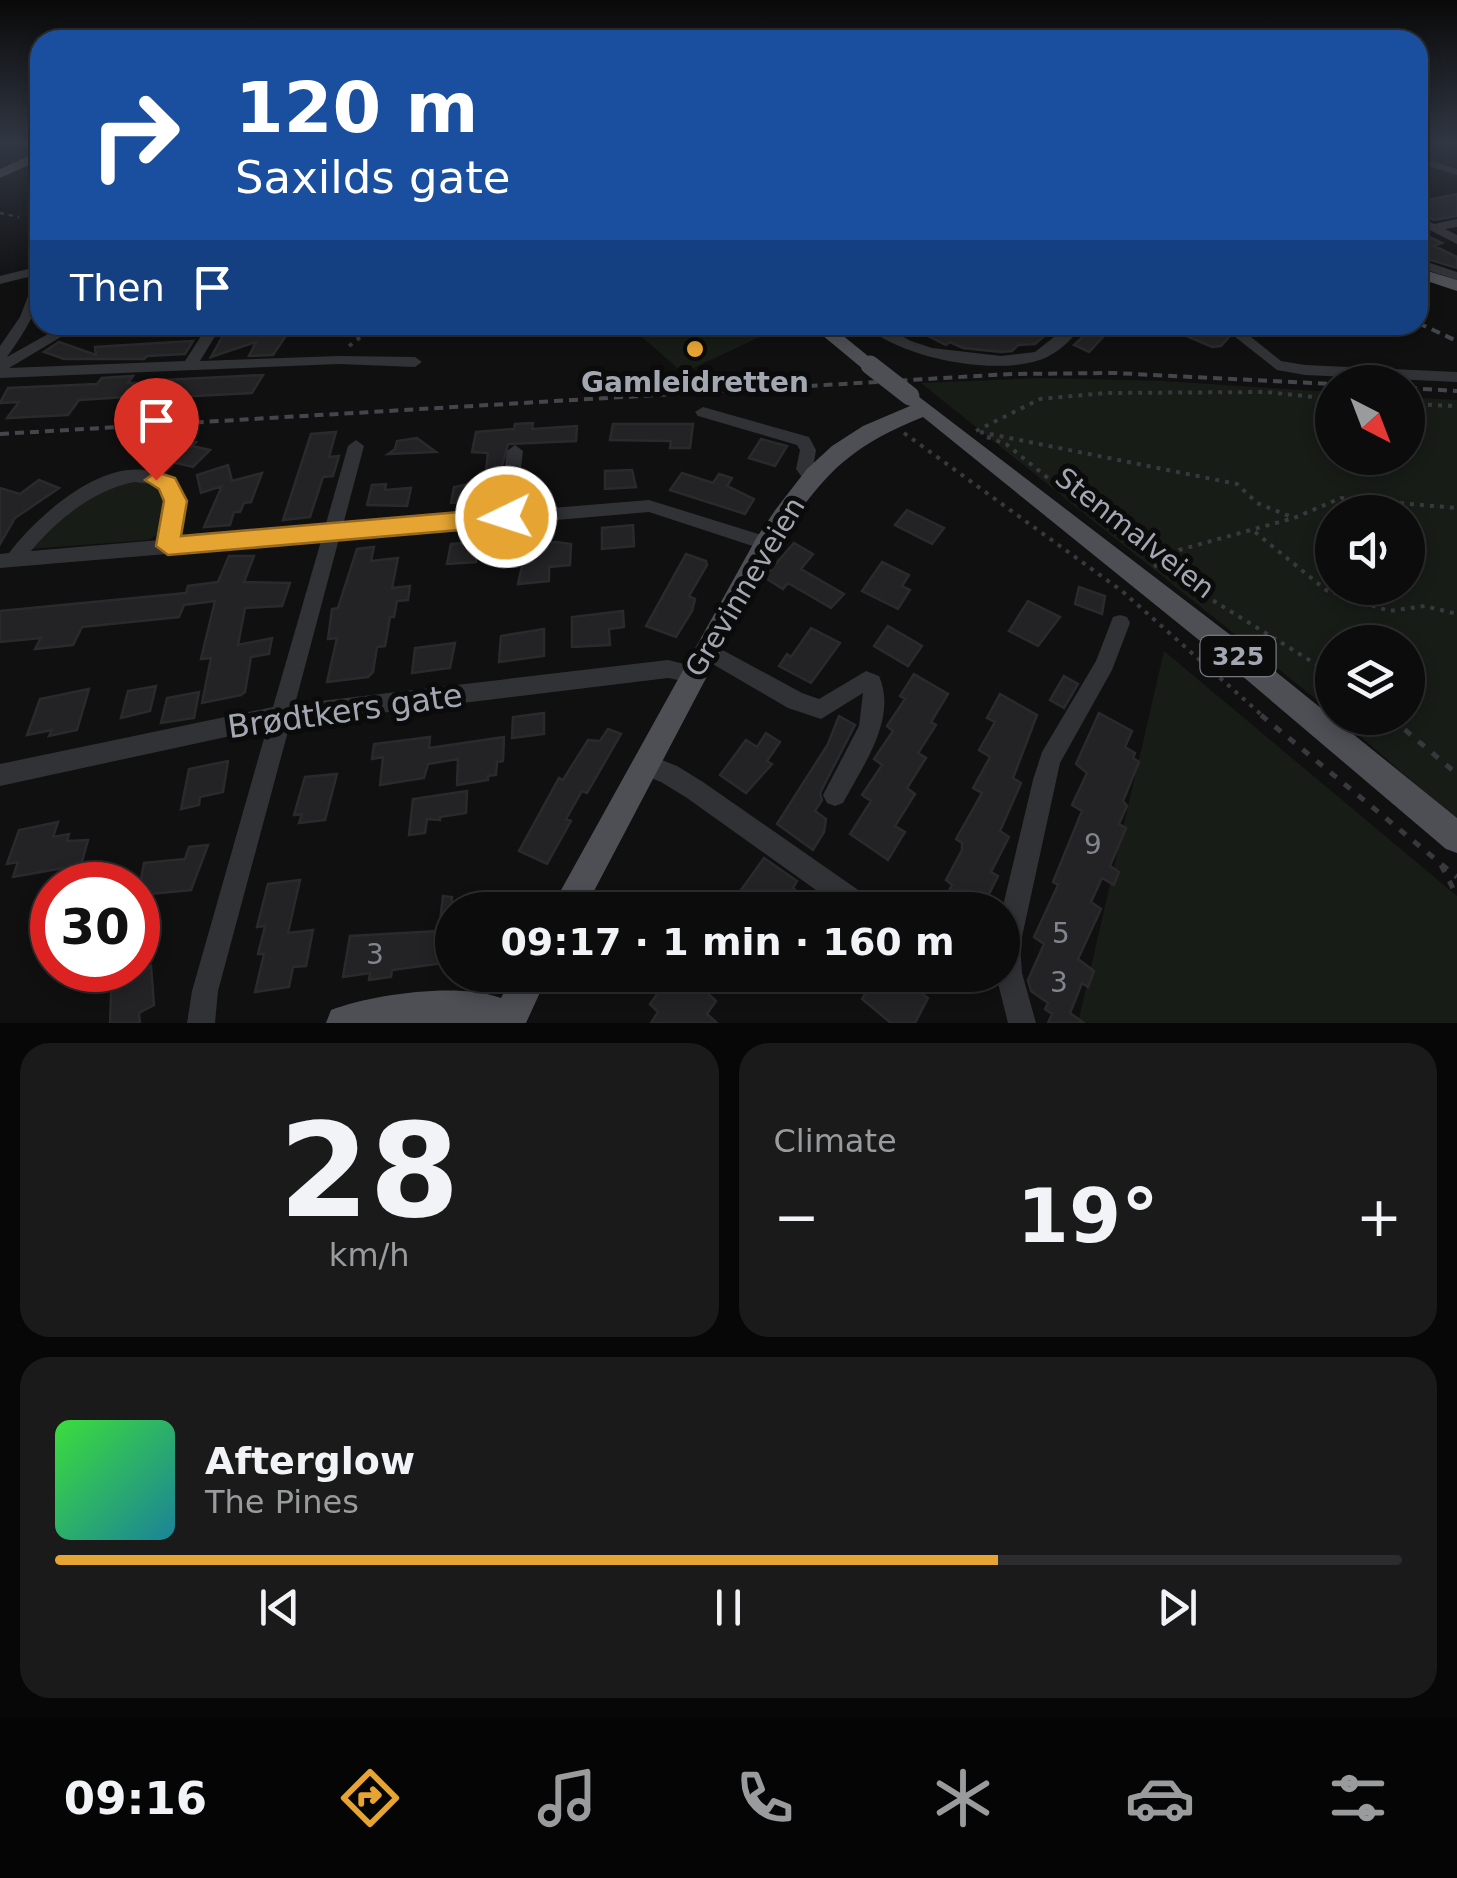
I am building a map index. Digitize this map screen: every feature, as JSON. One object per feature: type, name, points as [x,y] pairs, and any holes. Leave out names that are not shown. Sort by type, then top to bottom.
[{"type":"main road","points":[[1428,276],[1457,286]]},
{"type":"main road","name":"325","points":[[832,335],[918,402]]},
{"type":"main road","name":"Stenmalveien","points":[[918,402],[968,434],[1457,838]]},
{"type":"main road","name":"Grevinneveien","points":[[576,892],[765,543],[812,478],[855,439],[918,402]]},
{"type":"main road","points":[[344,1023],[470,1006],[494,1011],[510,1022],[524,992]]},
{"type":"street","points":[[1431,228],[1457,223]]},
{"type":"street","points":[[1428,226],[1457,240]]},
{"type":"street","points":[[1428,266],[1457,276]]},
{"type":"street","points":[[0,280],[30,272]]},
{"type":"street","points":[[0,357],[30,307]]},
{"type":"street","points":[[0,370],[58,335]]},
{"type":"street","points":[[189,366],[209,335]]},
{"type":"street","points":[[886,335],[955,360],[1042,355],[1065,335]]},
{"type":"street","points":[[1240,335],[1277,366],[1457,377]]},
{"type":"street","points":[[0,370],[339,360],[415,362]]},
{"type":"street","points":[[703,412],[803,442],[808,450],[804,468],[812,478]]},
{"type":"street","points":[[200,1023],[205,991],[356,446]]},
{"type":"street","points":[[506,517],[514,451]]},
{"type":"street","points":[[8,560],[69,501],[104,484],[135,478],[156,480],[173,491],[175,518],[168,546]]},
{"type":"street","points":[[8,560],[649,506],[765,543]]},
{"type":"street","points":[[1022,1023],[1009,973],[1007,946],[1044,780],[1050,760],[1105,664],[1120,623]]},
{"type":"street","points":[[706,650],[796,701],[821,708],[856,683],[872,683],[876,693],[863,742],[835,794]]},
{"type":"street","name":"Brødtkers gate","points":[[0,775],[284,714],[668,669],[693,674]]},
{"type":"street","points":[[644,764],[696,790],[840,892]]},
{"type":"path","points":[[0,213],[19,218]]},
{"type":"path","points":[[339,360],[363,335]]},
{"type":"path","points":[[968,434],[1040,400],[1106,393],[1268,392],[1315,397]]},
{"type":"path","points":[[1425,405],[1457,406]]},
{"type":"path","points":[[900,430],[1109,581],[1207,670],[1457,877]]},
{"type":"path","points":[[968,434],[1237,484],[1257,503],[1294,518]]},
{"type":"path","points":[[968,434],[1006,444],[1141,554]]},
{"type":"path","points":[[1149,571],[1180,550],[1255,532],[1341,498],[1457,508]]},
{"type":"path","points":[[1255,532],[1326,590],[1389,612],[1424,606],[1457,614]]},
{"type":"path","points":[[1156,566],[1315,664]]},
{"type":"path","points":[[1412,735],[1457,774]]},
{"type":"path","points":[[1440,863],[1457,896]]},
{"type":"shaded area","name":"Gamleidretten","points":[[639,335],[764,335],[683,373]]},
{"type":"shaded area","points":[[1040,378],[1315,391],[1315,475],[1425,475],[1425,398],[1457,400],[1457,820],[1359,735],[1425,735],[1425,625],[1315,625],[1315,698],[921,383]]},
{"type":"shaded area","points":[[135,481],[154,486],[166,498],[168,514],[160,533],[148,540],[30,549],[70,502]]},
{"type":"shaded area","points":[[1164,651],[1457,896],[1457,1023],[1078,1023]]},
{"type":"building","points":[[1457,194],[1457,216],[1434,220],[1428,217],[1428,200]]},
{"type":"building","points":[[1428,237],[1442,243],[1434,246],[1457,257],[1457,268],[1428,259]]},
{"type":"building","points":[[223,335],[286,335],[273,355],[249,356],[256,342],[211,357]]},
{"type":"building","points":[[926,335],[1045,335],[1035,344],[1018,345],[1012,351],[963,348],[950,342],[946,345]]},
{"type":"building","points":[[1085,335],[1105,335],[1089,352],[1074,345]]},
{"type":"building","points":[[1184,335],[1229,337],[1221,346],[1212,347]]},
{"type":"building","points":[[193,341],[185,354],[144,359],[64,359],[44,352],[59,342],[96,355],[95,347]]},
{"type":"building","points":[[263,375],[252,393],[159,398],[162,393],[156,394],[164,380]]},
{"type":"building","points":[[133,376],[128,383],[136,383],[127,397],[79,400],[68,415],[7,418],[19,402],[0,403],[8,388],[97,384],[102,378]]},
{"type":"building","points":[[533,423],[532,429],[577,426],[576,441],[508,444],[493,500],[451,503],[454,487],[485,481],[488,453],[472,452],[476,432]]},
{"type":"building","points":[[613,424],[693,424],[690,448],[670,448],[671,441],[610,440]]},
{"type":"building","points":[[336,432],[329,457],[339,456],[333,476],[323,477],[310,517],[283,520],[311,434]]},
{"type":"building","points":[[172,433],[196,433],[190,441],[196,442],[192,446],[210,450],[193,467],[128,452],[162,446]]},
{"type":"building","points":[[417,438],[436,452],[388,454],[397,441]]},
{"type":"building","points":[[761,439],[787,446],[775,466],[749,458]]},
{"type":"building","points":[[228,465],[232,481],[262,473],[251,502],[244,503],[240,512],[234,512],[230,525],[204,527],[222,486],[201,493],[197,475]]},
{"type":"building","points":[[632,470],[636,487],[605,489],[605,471]]},
{"type":"building","points":[[682,473],[713,483],[719,474],[732,478],[727,486],[754,499],[745,514],[670,490]]},
{"type":"building","points":[[39,480],[59,488],[15,518],[0,544],[0,488],[20,494]]},
{"type":"building","points":[[386,484],[385,490],[411,488],[407,506],[367,505],[372,485]]},
{"type":"building","points":[[907,510],[944,528],[932,544],[895,525]]},
{"type":"building","points":[[633,525],[634,546],[602,549],[602,528]]},
{"type":"building","points":[[478,542],[476,562],[447,564],[451,544]]},
{"type":"building","points":[[794,543],[813,554],[801,569],[844,594],[831,608],[788,583],[783,589],[764,577]]},
{"type":"building","points":[[527,544],[571,544],[570,565],[549,567],[549,581],[518,584]]},
{"type":"building","points":[[374,547],[371,561],[398,558],[392,588],[410,586],[408,600],[397,601],[385,646],[377,647],[373,672],[368,677],[327,682],[337,638],[328,639],[332,609],[338,608],[357,549]]},
{"type":"building","points":[[686,554],[706,561],[707,565],[689,596],[695,599],[692,611],[676,637],[646,626]]},
{"type":"building","points":[[229,556],[254,556],[244,582],[290,583],[282,606],[245,608],[238,645],[272,638],[269,654],[251,657],[245,692],[241,695],[202,703],[211,658],[201,659],[215,601],[184,605],[179,617],[82,627],[73,645],[35,649],[41,638],[0,642],[0,611],[186,593],[188,586],[218,582]]},
{"type":"building","points":[[882,562],[909,575],[902,586],[910,590],[898,609],[862,591]]},
{"type":"building","points":[[1079,587],[1105,596],[1102,614],[1075,604]]},
{"type":"building","points":[[1028,601],[1060,617],[1038,646],[1009,631]]},
{"type":"building","points":[[623,611],[624,627],[609,629],[610,645],[572,647],[572,617]]},
{"type":"building","points":[[888,626],[922,646],[908,666],[874,646]]},
{"type":"building","points":[[811,628],[840,643],[811,683],[779,666],[787,654],[791,657]]},
{"type":"building","points":[[544,629],[544,656],[499,662],[501,636]]},
{"type":"building","points":[[455,643],[450,668],[412,673],[415,648]]},
{"type":"building","points":[[914,674],[948,694],[931,722],[936,725],[918,753],[926,758],[907,788],[915,794],[895,826],[905,832],[888,860],[850,834],[871,801],[862,795],[882,765],[874,759],[893,731],[887,726],[905,699],[900,696]]},
{"type":"building","points":[[1064,676],[1078,684],[1064,708],[1050,700]]},
{"type":"building","points":[[156,686],[150,711],[121,718],[128,691]]},
{"type":"building","points":[[89,689],[77,730],[49,736],[52,730],[27,735],[40,699]]},
{"type":"building","points":[[199,692],[194,718],[161,723],[167,698]]},
{"type":"building","points":[[1000,694],[1037,715],[1013,778],[1021,783],[1000,831],[1009,837],[991,872],[998,876],[990,892],[948,892],[952,885],[946,880],[962,850],[962,843],[956,839],[982,793],[973,788],[990,757],[979,750],[995,722],[987,718]]},
{"type":"building","points":[[544,713],[544,734],[512,738],[513,717]]},
{"type":"building","points":[[1099,713],[1132,731],[1125,747],[1135,753],[1133,758],[1139,762],[1123,801],[1127,806],[1119,824],[1126,828],[1110,866],[1119,872],[1114,885],[1102,878],[1091,902],[1101,909],[1078,959],[1094,971],[1088,987],[1082,983],[1070,1013],[1084,1023],[1048,1023],[1052,1014],[1045,1009],[1048,1003],[1031,991],[1028,980],[1044,944],[1034,937],[1058,885],[1053,882],[1082,811],[1072,805],[1087,773],[1076,764]]},
{"type":"building","points":[[839,716],[855,725],[820,793],[822,800],[815,811],[826,819],[824,832],[813,850],[777,824],[828,744]]},
{"type":"building","points":[[608,729],[621,734],[587,793],[582,791],[566,819],[571,821],[547,864],[519,851],[559,778],[563,780],[588,740],[600,741]]},
{"type":"building","points":[[766,733],[780,742],[767,761],[772,764],[746,793],[720,775],[746,740],[757,747]]},
{"type":"building","points":[[430,737],[429,748],[504,737],[503,761],[497,762],[496,775],[488,776],[488,780],[457,785],[458,759],[428,764],[424,778],[380,785],[383,757],[372,759],[374,744]]},
{"type":"building","points":[[228,761],[223,792],[200,797],[199,805],[181,809],[189,769]]},
{"type":"building","points":[[337,774],[325,820],[299,823],[302,814],[294,815],[305,777]]},
{"type":"building","points":[[467,791],[466,813],[427,819],[425,833],[409,835],[413,799]]},
{"type":"building","points":[[58,822],[53,837],[69,834],[67,841],[88,840],[82,862],[30,862],[30,874],[13,877],[18,862],[7,864],[19,830]]},
{"type":"building","points":[[208,845],[191,890],[160,893],[160,862],[154,862],[185,859],[189,847]]},
{"type":"building","points":[[764,858],[797,881],[793,888],[797,892],[740,892]]},
{"type":"building","points":[[300,880],[288,933],[313,930],[306,966],[293,967],[289,987],[255,992],[264,954],[258,954],[265,926],[257,927],[268,884]]},
{"type":"building","points":[[435,931],[435,964],[392,970],[391,977],[369,980],[370,973],[343,977],[350,936]]},
{"type":"building","points":[[111,992],[153,992],[154,1005],[139,1013],[140,1023],[110,1023]]},
{"type":"building","points":[[659,992],[706,992],[716,1001],[707,1014],[717,1023],[651,1023],[658,1012],[650,1004]]},
{"type":"building","points":[[866,992],[920,992],[928,998],[915,1023],[891,1023],[862,999]]},
{"type":"railway","points":[[1428,328],[1457,341]]},
{"type":"railway","points":[[0,434],[1011,374],[1115,373],[1315,383]]},
{"type":"railway","points":[[1425,389],[1457,391]]},
{"type":"place","name":"Gamleidretten","points":[[695,349]]},
{"type":"route","points":[[156,480],[167,484],[176,501],[168,546],[506,517]]}]
